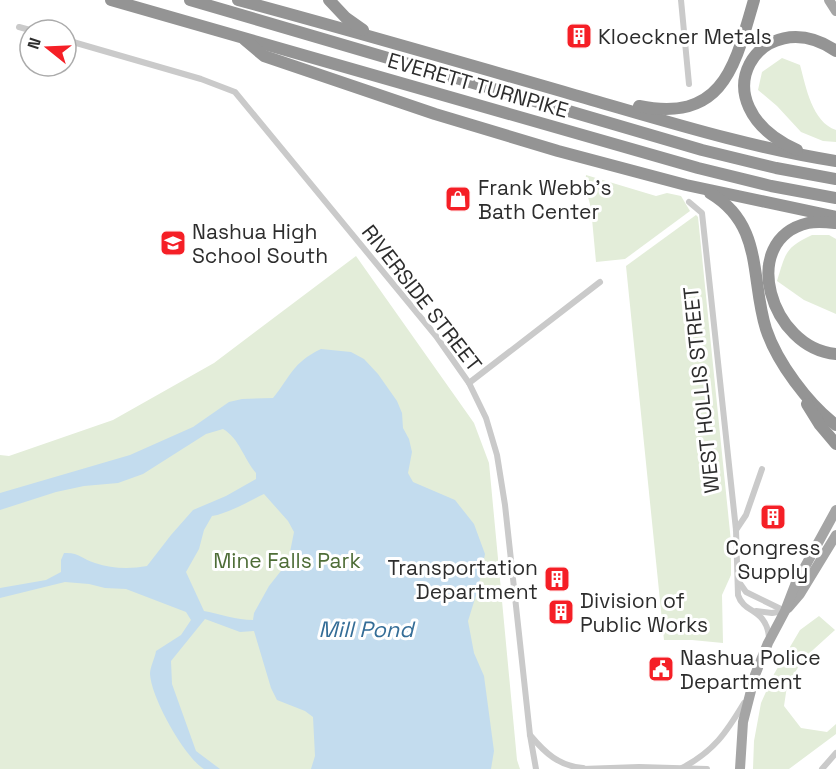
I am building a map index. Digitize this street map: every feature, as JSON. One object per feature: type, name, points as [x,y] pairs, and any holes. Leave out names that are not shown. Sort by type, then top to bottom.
[{"type":"highway","name":"EVERETT TURNPIKE","points":[[111,0],[706,170],[771,186],[836,198]]},
{"type":"highway","name":"EVERETT TURNPIKE","points":[[190,0],[711,152],[776,168],[836,179]]},
{"type":"highway","points":[[238,0],[723,137],[836,160]]},
{"type":"highway","points":[[329,0],[352,23],[377,38]]},
{"type":"highway","points":[[554,89],[663,110],[680,109],[696,104],[717,89],[732,69],[754,0]]},
{"type":"highway","points":[[821,158],[800,152],[784,144],[762,125],[747,102],[743,87],[744,74],[748,60],[755,50],[767,39],[782,33],[796,32],[809,35],[823,41],[836,51]]},
{"type":"highway","points":[[240,37],[264,57],[435,114],[558,152],[686,185],[706,191],[717,198],[734,213],[743,226],[752,249],[766,331],[814,417],[836,444]]},
{"type":"highway","points":[[686,185],[836,217]]},
{"type":"highway","points":[[836,223],[811,222],[786,234],[772,254],[769,276],[774,306],[790,331],[813,348],[836,354]]},
{"type":"highway","points":[[794,379],[814,405],[836,425]]},
{"type":"main road","points":[[829,0],[836,11]]},
{"type":"main road","points":[[740,769],[743,722],[749,695],[768,643],[785,611],[795,585],[836,510]]},
{"type":"main road","points":[[785,611],[800,594],[836,535]]},
{"type":"street","points":[[681,0],[689,84]]},
{"type":"street","name":"RIVERSIDE STREET","points":[[78,43],[201,79],[235,92],[436,336],[469,383],[486,418],[497,455],[536,769]]},
{"type":"street","name":"WEST HOLLIS STREET","points":[[689,202],[702,213],[736,530],[740,601],[763,619],[767,627],[768,643]]},
{"type":"street","points":[[469,383],[600,282]]},
{"type":"street","points":[[736,530],[746,515],[762,469]]},
{"type":"street","points":[[738,579],[746,592],[785,611]]},
{"type":"street","points":[[755,611],[772,614],[785,611]]},
{"type":"street","points":[[680,768],[714,747],[749,695]]},
{"type":"street","points":[[530,735],[544,751],[557,761],[583,769],[707,769]]},
{"type":"street","points":[[822,769],[836,753]]},
{"type":"green space","points":[[782,58],[800,65],[811,103],[821,120],[836,130],[836,142],[823,141],[801,132],[777,106],[758,90],[762,72]]},
{"type":"green space","points":[[586,175],[656,196],[667,193],[681,196],[690,211],[625,259],[596,262],[591,208],[585,186]]},
{"type":"green space","points":[[696,215],[731,542],[731,575],[722,595],[723,643],[664,640],[626,266]]},
{"type":"green space","points":[[812,235],[829,235],[836,239],[836,314],[804,300],[777,281],[782,263],[791,248]]},
{"type":"green space","name":"Mine Falls Park","points":[[356,256],[474,423],[489,463],[517,760],[520,769],[0,769],[0,455],[9,456],[113,420],[214,363]]},
{"type":"green space","points":[[819,616],[835,630],[803,659],[787,686],[784,706],[801,728],[827,732],[836,724],[836,734],[789,769],[753,769],[754,741],[761,703],[774,674],[800,630]]},
{"type":"water","name":"Mill Pond","points":[[321,349],[351,352],[364,359],[397,401],[402,413],[403,428],[412,452],[408,473],[413,482],[455,500],[474,524],[485,554],[478,589],[468,621],[474,653],[484,676],[494,751],[491,769],[311,769],[315,756],[313,717],[305,711],[277,700],[271,688],[254,631],[240,632],[205,619],[171,661],[172,684],[196,751],[220,769],[204,769],[187,752],[170,726],[156,697],[150,674],[156,651],[181,635],[191,620],[186,612],[126,589],[65,582],[0,598],[0,588],[46,580],[61,572],[61,560],[64,553],[108,566],[128,568],[147,566],[193,510],[226,496],[256,479],[256,473],[237,443],[223,429],[206,434],[143,474],[118,483],[84,486],[56,492],[0,510],[0,493],[130,455],[193,427],[229,402],[242,399],[273,398],[293,370],[311,354]],"holes":[[[264,494],[288,521],[294,532],[288,562],[269,586],[254,613],[253,620],[204,611],[186,572],[199,549],[204,530],[212,516],[231,510]]]},
{"type":"place","name":"Kloeckner Metals","points":[[579,36]]},
{"type":"place","name":"Frank Webb's Bath Center","points":[[458,199]]},
{"type":"place","name":"Nashua High School South","points":[[173,243]]},
{"type":"place","name":"Congress Supply","points":[[773,517]]},
{"type":"place","name":"Transportation Department","points":[[557,579]]},
{"type":"place","name":"Division of Public Works","points":[[561,612]]},
{"type":"place","name":"Nashua Police Department","points":[[661,669]]}]
